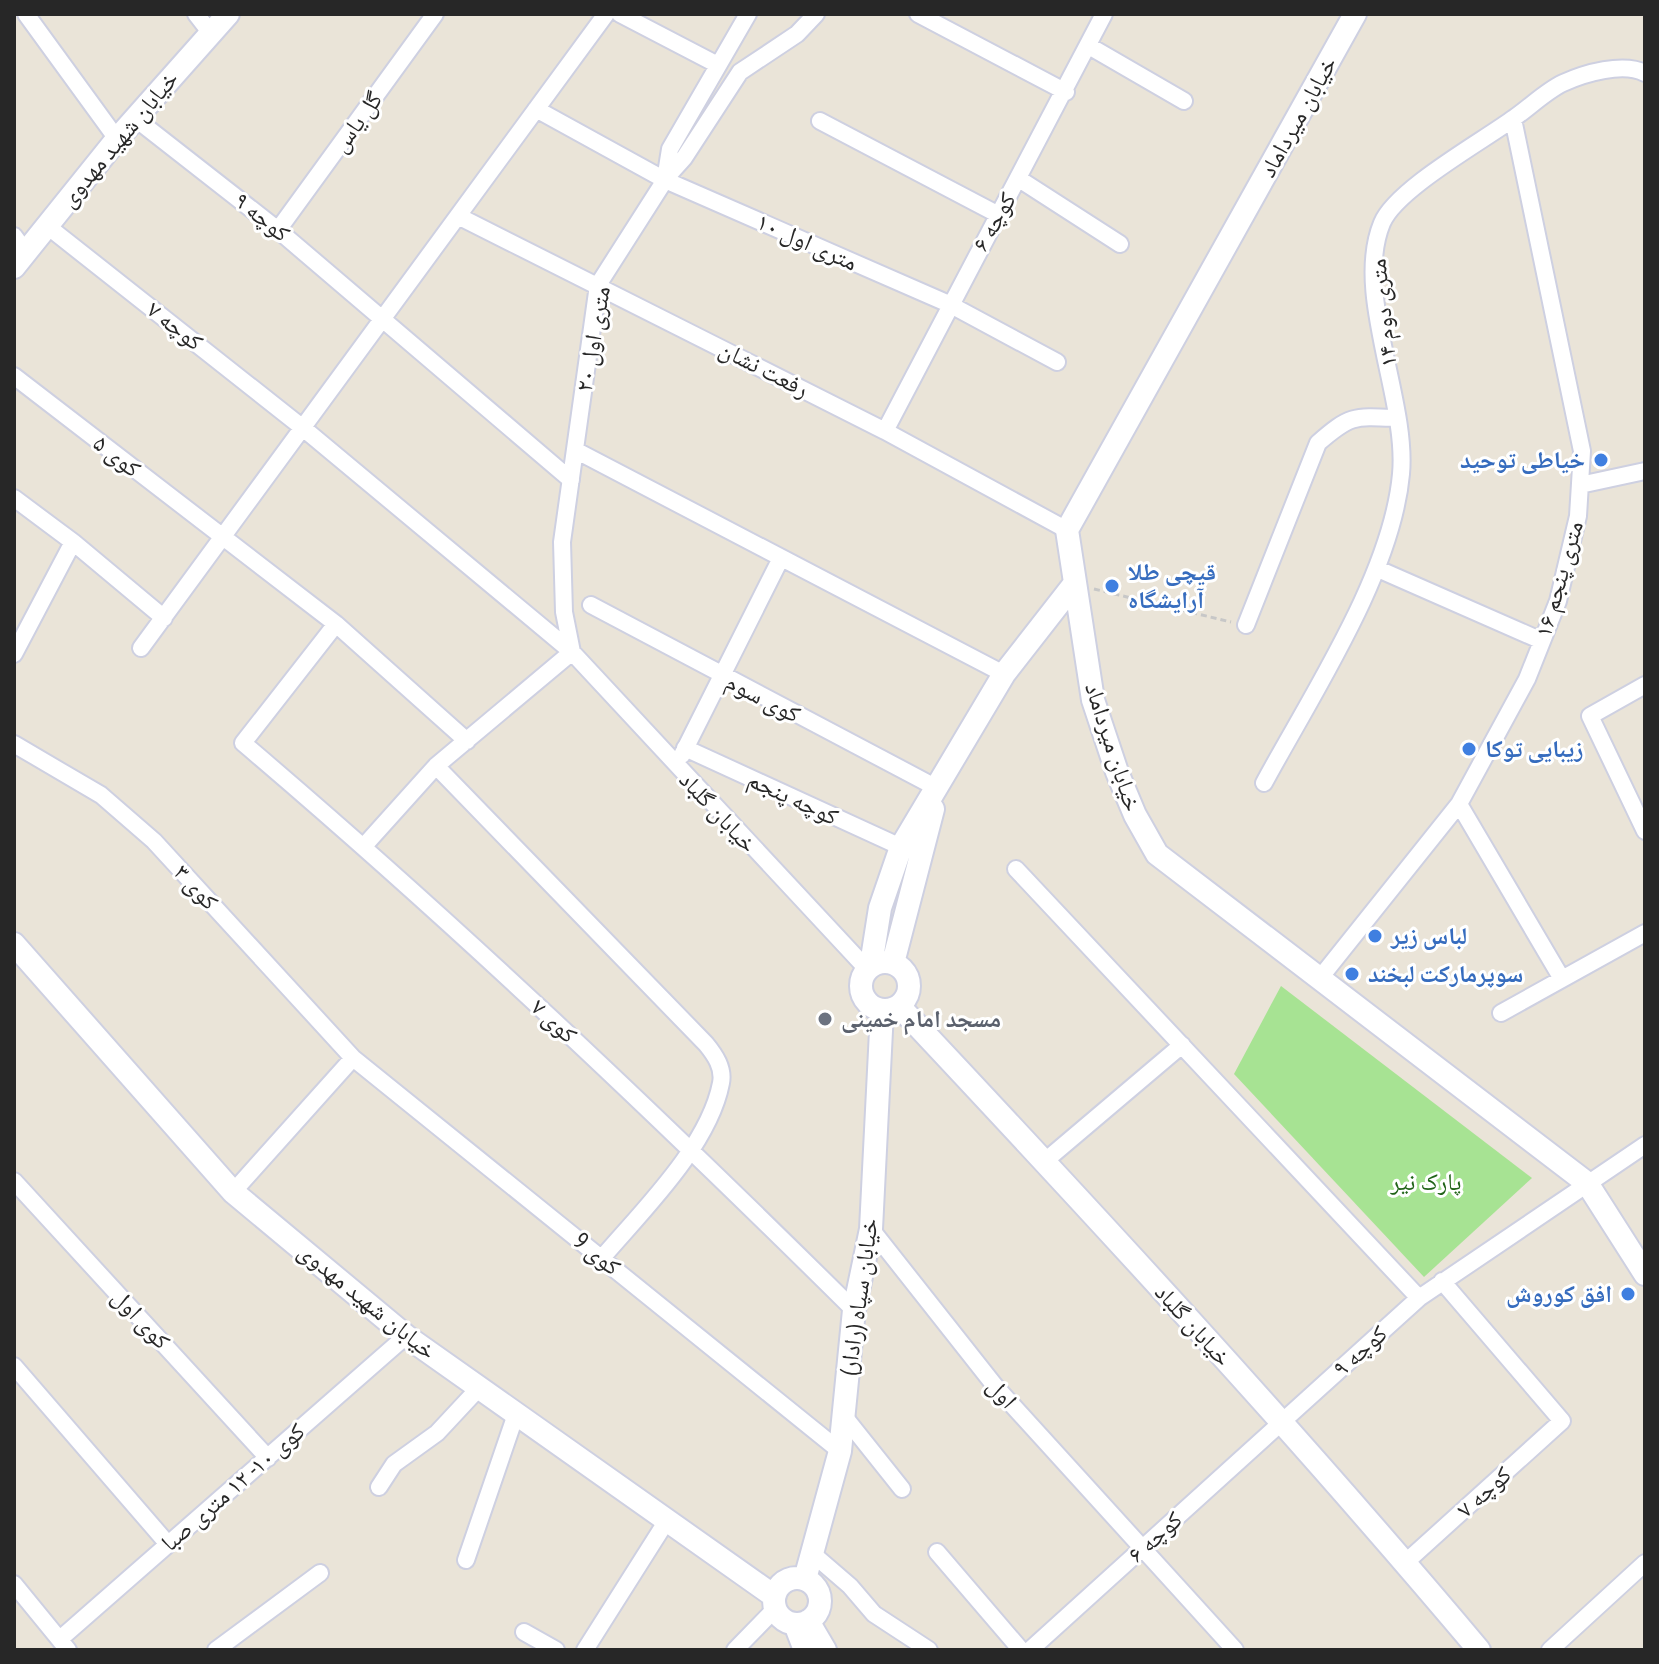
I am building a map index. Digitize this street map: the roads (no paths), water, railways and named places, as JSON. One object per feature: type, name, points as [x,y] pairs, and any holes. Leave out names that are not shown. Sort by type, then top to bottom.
[{"type":"street","points":[[26,14],[117,139]]},
{"type":"street","name":"خیابان شهید مهدوی","points":[[18,252],[46,225],[136,119],[203,23],[228,14]]},
{"type":"street","name":"گل یاس","points":[[278,230],[435,14]]},
{"type":"street","points":[[141,648],[220,537],[384,321],[606,14]]},
{"type":"street","points":[[620,14],[716,64]]},
{"type":"street","name":"۲۰ متری اول","points":[[572,652],[564,612],[562,542],[598,285],[665,180],[670,149],[716,64],[748,14]]},
{"type":"street","points":[[665,180],[684,158],[740,72],[797,34],[816,14]]},
{"type":"street","points":[[918,14],[1066,92]]},
{"type":"street","name":"کوچه ۶","points":[[885,431],[997,214],[1066,92],[1104,14]]},
{"type":"street","name":"خیابان میرداماد","points":[[1355,14],[1067,530],[1093,700],[1117,772],[1135,815],[1157,854],[1587,1183],[1645,1274]]},
{"type":"street","points":[[1089,46],[1184,101]]},
{"type":"street","name":"۱۴ متری دوم","points":[[1264,783],[1378,569],[1401,477],[1403,446],[1396,418],[1374,259],[1382,221],[1412,189],[1561,83],[1593,72],[1636,69],[1645,73]]},
{"type":"street","name":"۱۰ متری اول","points":[[536,109],[665,180],[949,304],[1057,362]]},
{"type":"street","name":"کوچه ۹","points":[[136,119],[278,230],[571,480]]},
{"type":"street","name":"۱۶ متری پنجم","points":[[1320,978],[1459,804],[1527,679],[1558,601],[1578,516],[1582,451],[1513,119]]},
{"type":"street","points":[[820,121],[997,214]]},
{"type":"street","points":[[1019,179],[1120,244]]},
{"type":"street","name":"رفعت نشان","points":[[458,216],[885,431],[1067,530]]},
{"type":"street","name":"کوچه ۷","points":[[46,225],[303,428],[572,652]]},
{"type":"street","name":"کوی ۵","points":[[14,376],[336,624],[467,741]]},
{"type":"street","points":[[1246,625],[1318,443],[1339,425],[1357,416],[1396,418]]},
{"type":"street","points":[[575,450],[1004,674]]},
{"type":"street","points":[[1580,485],[1645,471]]},
{"type":"street","points":[[14,498],[73,542],[164,618]]},
{"type":"street","points":[[14,654],[73,542]]},
{"type":"street","points":[[677,768],[781,558]]},
{"type":"street","points":[[1378,569],[1542,641]]},
{"type":"street","points":[[877,966],[880,908],[901,847],[1004,674],[1075,583]]},
{"type":"street","name":"کوی سوم","points":[[591,605],[937,788]]},
{"type":"street","name":"کوی ۷","points":[[336,624],[243,743],[364,846],[693,1151],[854,1310]]},
{"type":"street","points":[[364,846],[436,766],[572,652]]},
{"type":"street","name":"خیابان گلباد","points":[[572,652],[677,768],[877,966]]},
{"type":"street","points":[[1645,685],[1590,716],[1645,831]]},
{"type":"street","name":"کوی ۳","points":[[14,744],[101,795],[154,841],[353,1058]]},
{"type":"street","name":"کوچه پنجم","points":[[685,748],[901,847]]},
{"type":"street","points":[[436,766],[719,1061],[722,1082],[693,1151],[602,1258]]},
{"type":"street","points":[[877,966],[902,969],[909,988],[891,1008],[864,1000],[861,979],[877,966],[937,788]]},
{"type":"street","points":[[1459,804],[1562,979]]},
{"type":"street","points":[[1016,869],[1419,1298]]},
{"type":"street","points":[[1501,1013],[1645,933]]},
{"type":"street","name":"خیابان شهید مهدوی","points":[[14,944],[233,1192],[406,1336],[775,1602]]},
{"type":"street","name":"خیابان گلباد","points":[[891,1008],[1045,1161],[1406,1562],[1473,1648]]},
{"type":"street","name":"خیابان سپاه (رادار)","points":[[805,1579],[840,1451],[854,1310],[871,1229],[891,1008]]},
{"type":"street","points":[[1045,1161],[1182,1045]]},
{"type":"street","points":[[233,1192],[353,1058]]},
{"type":"street","name":"کوی 9","points":[[353,1058],[840,1451]]},
{"type":"street","name":"کوچه ۹","points":[[1281,1423],[1419,1298],[1645,1145]]},
{"type":"street","name":"کوی اول","points":[[14,1181],[268,1458]]},
{"type":"street","name":"اول","points":[[871,1229],[995,1386],[1235,1650]]},
{"type":"street","name":"کوچه ۷","points":[[1406,1562],[1562,1421],[1442,1281]]},
{"type":"street","name":"کوی ۱۰- ۱۲ متری صبا","points":[[64,1645],[167,1543],[406,1336]]},
{"type":"street","points":[[14,1366],[167,1543]]},
{"type":"street","points":[[379,1487],[394,1464],[437,1433],[478,1389]]},
{"type":"street","points":[[466,1560],[516,1414]]},
{"type":"street","points":[[843,1415],[902,1489]]},
{"type":"street","name":"کوچه ۶","points":[[1030,1650],[1281,1423]]},
{"type":"street","points":[[585,1650],[666,1522]]},
{"type":"street","points":[[937,1552],[1021,1650]]},
{"type":"street","points":[[814,1555],[850,1586],[874,1614],[929,1650]]},
{"type":"street","points":[[1550,1650],[1645,1563]]},
{"type":"street","points":[[216,1650],[320,1573]]},
{"type":"street","points":[[735,1650],[775,1602],[783,1582],[805,1579],[820,1596],[818,1611],[802,1623]]},
{"type":"street","points":[[14,1584],[64,1645]]},
{"type":"street","points":[[775,1602],[783,1619],[802,1623],[825,1650]]},
{"type":"street","points":[[802,1623],[805,1650]]},
{"type":"street","points":[[524,1632],[556,1650]]},
{"type":"place","name":"خیاطی توحید","points":[[1601,460]]},
{"type":"place","name":"قیچی طلا آرایشگاه","points":[[1112,586]]},
{"type":"place","name":"زیبایی توکا","points":[[1469,749]]},
{"type":"place","name":"لباس زیر","points":[[1375,936]]},
{"type":"place","name":"سوپرمارکت لبخند","points":[[1352,974]]},
{"type":"place","name":"مسجد امام خمینی","points":[[825,1019]]},
{"type":"place","name":"افق کوروش","points":[[1628,1294]]},
{"type":"park label","name":"پارک نیر","points":[[1426,1182]]}]
